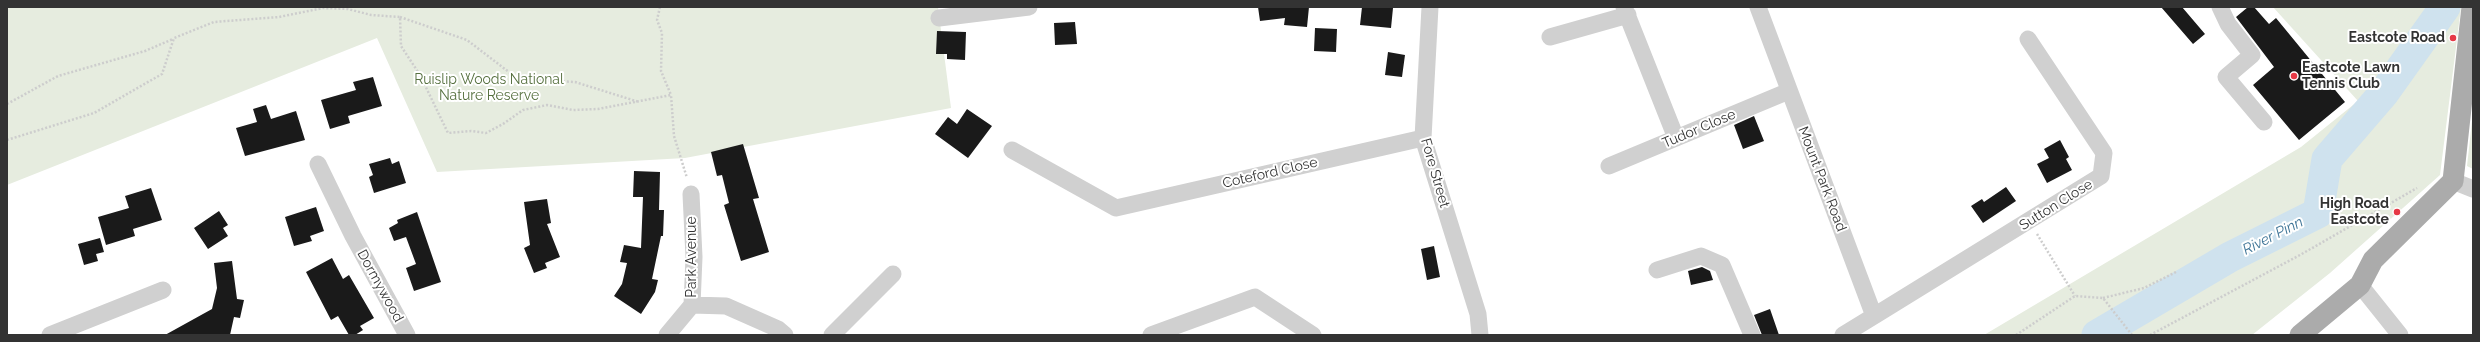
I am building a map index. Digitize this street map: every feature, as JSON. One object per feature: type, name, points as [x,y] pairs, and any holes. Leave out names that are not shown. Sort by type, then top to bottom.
[{"type":"main road","points":[[2300,335],[2360,285],[2373,260],[2453,181],[2472,7]]},
{"type":"street","points":[[939,18],[1029,7]]},
{"type":"street","name":"Fore Street","points":[[1430,7],[1423,138],[1478,314],[1480,335]]},
{"type":"street","name":"Mount Park Road","points":[[1758,7],[1874,316]]},
{"type":"street","points":[[2220,7],[2228,24],[2252,55],[2226,77],[2264,122]]},
{"type":"street","points":[[1550,37],[1626,11],[1676,138]]},
{"type":"street","name":"Sutton Close","points":[[1874,316],[2029,222],[2101,176],[2104,153],[2028,39]]},
{"type":"street","name":"Tudor Close","points":[[1609,166],[1789,91]]},
{"type":"street","name":"Coteford Close","points":[[1012,150],[1116,208],[1423,138]]},
{"type":"street","name":"Dormywood","points":[[318,164],[353,236],[407,335]]},
{"type":"street","points":[[2453,181],[2473,188]]},
{"type":"street","name":"Park Avenue","points":[[668,335],[692,305],[694,257],[691,194]]},
{"type":"street","points":[[1657,270],[1701,256],[1722,265],[1752,335]]},
{"type":"street","points":[[832,335],[893,274]]},
{"type":"street","points":[[2360,285],[2400,335]]},
{"type":"street","points":[[50,335],[164,290]]},
{"type":"street","points":[[1151,335],[1256,297],[1313,335]]},
{"type":"street","points":[[692,305],[726,306],[778,329],[785,335]]},
{"type":"street","points":[[1843,335],[1874,316]]},
{"type":"path","points":[[660,7],[656,20],[662,33],[662,71],[671,95],[674,136],[691,194]]},
{"type":"path","points":[[7,104],[58,76],[145,51],[214,22],[278,16],[323,8],[347,8],[371,15],[400,18],[467,40],[518,79],[575,82],[640,102]]},
{"type":"path","points":[[400,18],[401,46],[420,75],[448,133],[471,131],[486,133],[503,124],[523,110],[546,105],[573,110],[598,109],[671,95]]},
{"type":"path","points":[[7,140],[94,113],[162,74],[174,38]]},
{"type":"path","points":[[2150,335],[2300,255],[2420,186]]},
{"type":"path","points":[[2029,222],[2075,296]]},
{"type":"path","points":[[2016,335],[2075,296],[2103,298],[2144,288],[2176,272]]},
{"type":"path","points":[[2103,298],[2131,334]]},
{"type":"green space","name":"Ruislip Woods National Nature Reserve","points":[[7,7],[938,7],[951,108],[685,158],[437,172],[377,38],[7,185]]},
{"type":"green space","points":[[2273,7],[2461,7],[2440,175],[2330,273],[2252,335],[2122,335],[2108,328],[2100,335],[1984,335],[2301,147],[2358,101]]},
{"type":"green space","points":[[2473,112],[2473,169],[2467,166]]},
{"type":"building","points":[[1258,7],[1309,7],[1307,27],[1284,25],[1285,18],[1260,21]]},
{"type":"building","points":[[1362,7],[1393,8],[1391,28],[1360,25]]},
{"type":"building","points":[[2161,7],[2182,7],[2205,34],[2193,44]]},
{"type":"building","name":"Eastcote Lawn Tennis Club","points":[[2248,7],[2254,7],[2269,24],[2276,18],[2345,102],[2299,140],[2253,85],[2274,67],[2236,17]]},
{"type":"building","points":[[1075,22],[1077,44],[1055,45],[1054,23]]},
{"type":"building","points":[[1315,28],[1337,29],[1336,52],[1314,51]]},
{"type":"building","points":[[937,31],[966,32],[965,60],[947,59],[947,54],[936,54]]},
{"type":"building","points":[[1388,52],[1405,55],[1402,77],[1385,75]]},
{"type":"building","points":[[373,77],[382,106],[348,116],[350,123],[330,129],[321,100],[356,90],[353,82]]},
{"type":"building","points":[[266,105],[271,119],[296,111],[305,140],[245,156],[236,128],[257,122],[253,109]]},
{"type":"building","points":[[967,109],[992,126],[968,158],[935,134],[948,117],[957,124]]},
{"type":"building","points":[[1754,116],[1764,141],[1743,149],[1734,125]]},
{"type":"building","points":[[2060,140],[2069,157],[2066,159],[2072,170],[2047,183],[2037,164],[2049,158],[2044,149]]},
{"type":"building","points":[[743,144],[759,198],[753,199],[769,252],[741,261],[724,205],[729,203],[722,175],[717,176],[711,152]]},
{"type":"building","points":[[390,158],[392,164],[399,161],[406,183],[374,193],[369,177],[373,175],[369,164]]},
{"type":"building","points":[[634,171],[660,172],[659,210],[664,210],[663,236],[661,236],[652,279],[658,280],[655,292],[641,314],[614,296],[622,284],[627,263],[620,262],[624,245],[641,248],[643,197],[633,197]]},
{"type":"building","points":[[2006,187],[2016,201],[1983,223],[1971,206],[1982,199],[1984,202]]},
{"type":"building","points":[[151,188],[162,220],[133,229],[135,236],[106,245],[98,217],[129,208],[125,196]]},
{"type":"building","points":[[547,199],[551,223],[547,224],[560,257],[545,263],[547,268],[534,273],[524,248],[530,245],[524,202]]},
{"type":"building","points":[[316,207],[324,231],[310,236],[312,241],[294,246],[285,217]]},
{"type":"building","points":[[219,211],[228,225],[223,228],[228,236],[208,249],[194,228]]},
{"type":"building","points":[[417,212],[441,282],[414,291],[406,268],[416,264],[406,237],[394,241],[389,228],[398,223],[397,220]]},
{"type":"building","points":[[100,238],[104,252],[96,254],[98,261],[84,265],[78,244]]},
{"type":"building","points":[[1434,246],[1440,277],[1427,280],[1421,249]]},
{"type":"building","points":[[332,258],[343,279],[349,275],[374,318],[360,326],[363,330],[355,335],[349,335],[338,316],[331,320],[306,272]]},
{"type":"building","points":[[232,261],[237,299],[244,300],[240,318],[234,317],[230,335],[165,335],[212,309],[217,288],[214,263]]},
{"type":"building","points":[[1702,267],[1710,271],[1713,280],[1691,285],[1688,271]]},
{"type":"building","points":[[1770,309],[1779,335],[1762,335],[1754,315]]},
{"type":"waterway","name":"River Pinn","points":[[2097,335],[2230,257],[2318,213],[2327,159],[2383,94],[2445,7]]},
{"type":"place","name":"Eastcote Road","points":[[2453,38]]},
{"type":"place","name":"Eastcote Lawn Tennis Club","points":[[2294,76]]},
{"type":"place","name":"High Road Eastcote","points":[[2397,212]]}]
